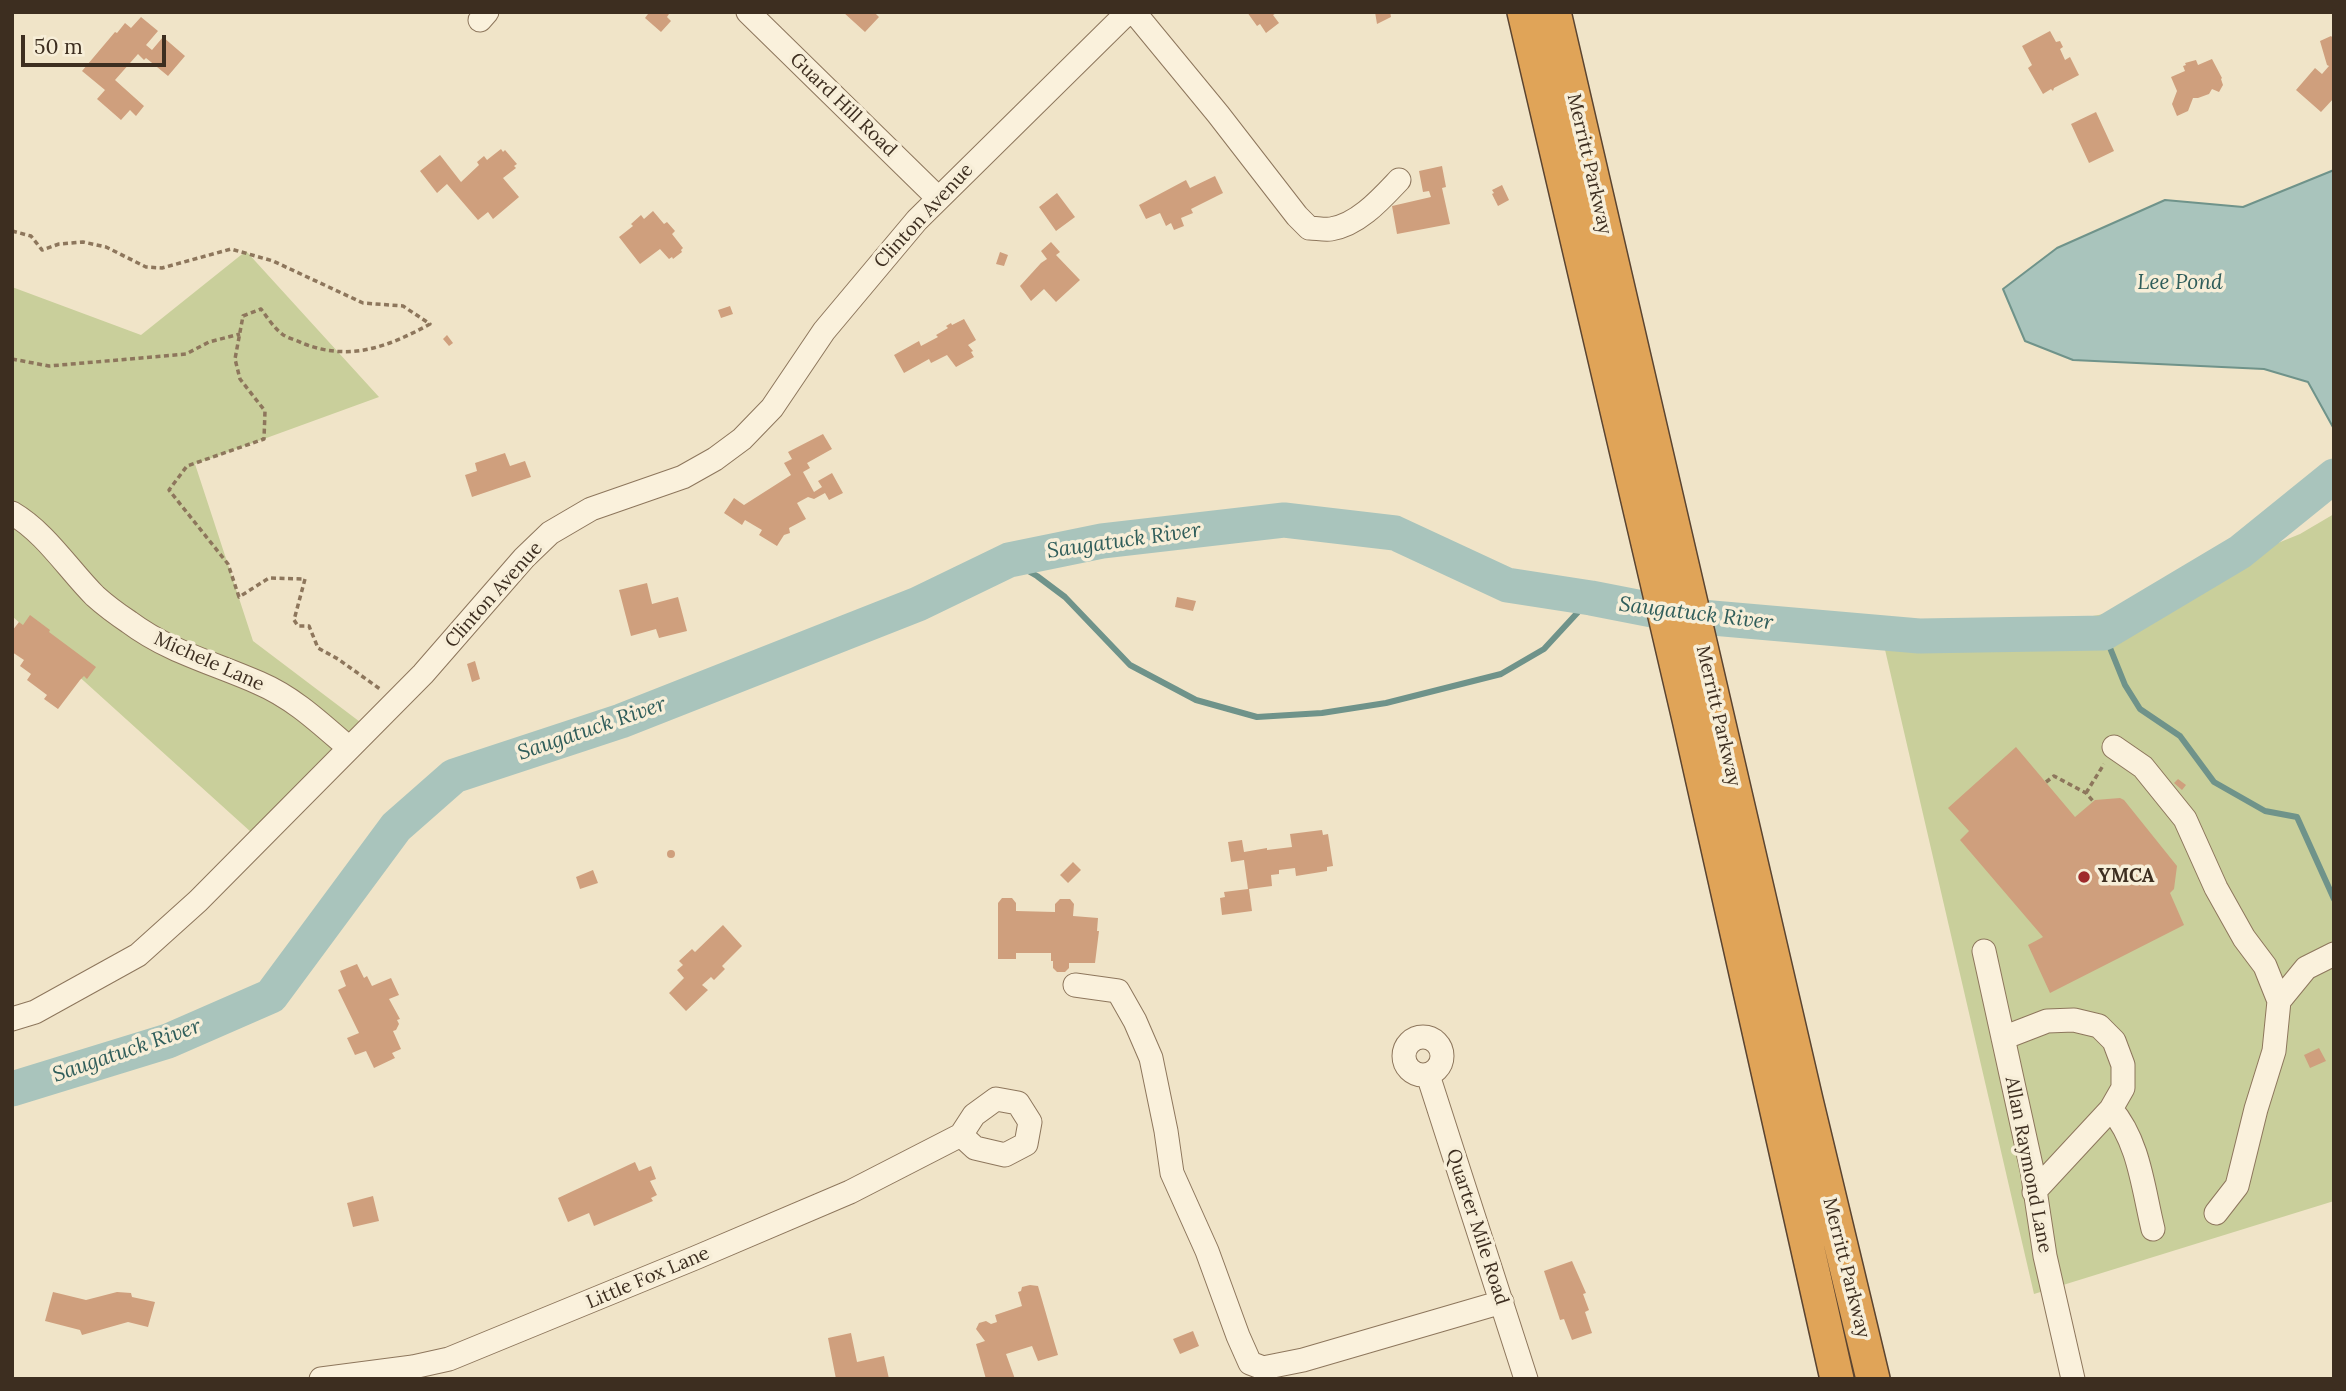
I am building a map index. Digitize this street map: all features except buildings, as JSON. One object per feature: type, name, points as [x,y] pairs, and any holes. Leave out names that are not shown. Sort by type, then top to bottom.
[{"type":"highway","name":"Merritt Parkway","points":[[1524,12],[1654,501]]},
{"type":"highway","name":"Merritt Parkway","points":[[1554,12],[1654,501],[1704,718],[1837,1379]]},
{"type":"highway","name":"Merritt Parkway","points":[[1704,718],[1805,1100],[1873,1379]]},
{"type":"street","name":"Guard Hill Road","points":[[748,12],[938,198]]},
{"type":"street","name":"Clinton Avenue","points":[[12,1019],[35,1012],[138,955],[198,901],[441,655],[524,558],[550,533],[591,509],[683,477],[715,459],[751,431],[772,408],[840,310],[938,198],[1128,12]]},
{"type":"street","points":[[1135,12],[1309,228],[1332,229],[1355,219],[1377,203],[1399,180]]},
{"type":"street","name":"Michele Lane","points":[[12,513],[49,545],[96,596],[130,623],[161,643],[192,658],[259,683],[296,702],[349,748]]},
{"type":"street","points":[[2114,747],[2143,767],[2185,819],[2216,888],[2244,938],[2265,966],[2279,1001],[2274,1051],[2237,1186],[2216,1213]]},
{"type":"street","name":"Allan Raymond Lane","points":[[1984,951],[2032,1170],[2045,1256],[2073,1379]]},
{"type":"street","points":[[2279,1001],[2306,968],[2334,954]]},
{"type":"street","points":[[1075,985],[1118,991],[1135,1021],[1151,1058],[1172,1173],[1207,1251],[1250,1363],[1263,1368],[1303,1360],[1502,1302]]},
{"type":"street","points":[[2003,1038],[2047,1021],[2074,1020],[2099,1026],[2115,1041],[2123,1065],[2123,1088],[2111,1109],[2034,1192]]},
{"type":"street","name":"Quarter Mile Road","points":[[1428,1075],[1526,1379]]},
{"type":"street","points":[[2111,1109],[2121,1120],[2131,1139],[2153,1229]]},
{"type":"street","name":"Little Fox Lane","points":[[321,1379],[413,1367],[449,1359],[480,1348],[850,1192],[961,1135]]},
{"type":"path","points":[[12,232],[31,236],[42,250],[59,244],[83,242],[106,247],[146,267],[162,268],[231,249],[273,261],[363,303],[403,306],[430,324],[377,348],[340,353],[315,348],[282,334],[261,309],[243,316],[235,359],[240,379],[265,411],[264,439],[187,466],[169,490],[228,564],[239,597],[269,578],[305,579],[294,620],[298,626],[309,626],[318,648],[338,659],[396,702]]},
{"type":"path","points":[[12,359],[49,366],[186,354],[209,342],[240,334]]},
{"type":"path","points":[[2086,793],[2114,747]]},
{"type":"path","points":[[2046,782],[2053,776],[2086,793],[2094,801]]},
{"type":"green space","points":[[246,251],[379,397],[195,464],[253,641],[372,731],[262,842],[12,616],[12,287],[141,335]]},
{"type":"green space","points":[[2334,514],[2334,1201],[2034,1294],[1883,641],[1957,645],[2036,626],[2104,614],[2300,534]]},
{"type":"water","name":"Lee Pond","points":[[2334,170],[2334,429],[2308,382],[2264,369],[2073,360],[2025,341],[2003,289],[2057,248],[2165,200],[2243,207]]},
{"type":"waterway","name":"Saugatuck River","points":[[12,1089],[168,1041],[271,996],[396,827],[454,776],[621,721],[918,604],[1009,560],[1102,541],[1284,520],[1395,533],[1507,585],[1678,615],[1919,636],[2104,633],[2240,552],[2334,476]]},
{"type":"waterway","points":[[1009,560],[1065,597],[1130,665],[1196,700],[1257,717],[1322,713],[1386,703],[1501,674],[1544,649],[1591,598]]},
{"type":"waterway","points":[[2104,633],[2125,685],[2140,709],[2180,736],[2214,782],[2265,811],[2297,817],[2334,899]]},
{"type":"place","name":"YMCA","points":[[2084,877]]}]
